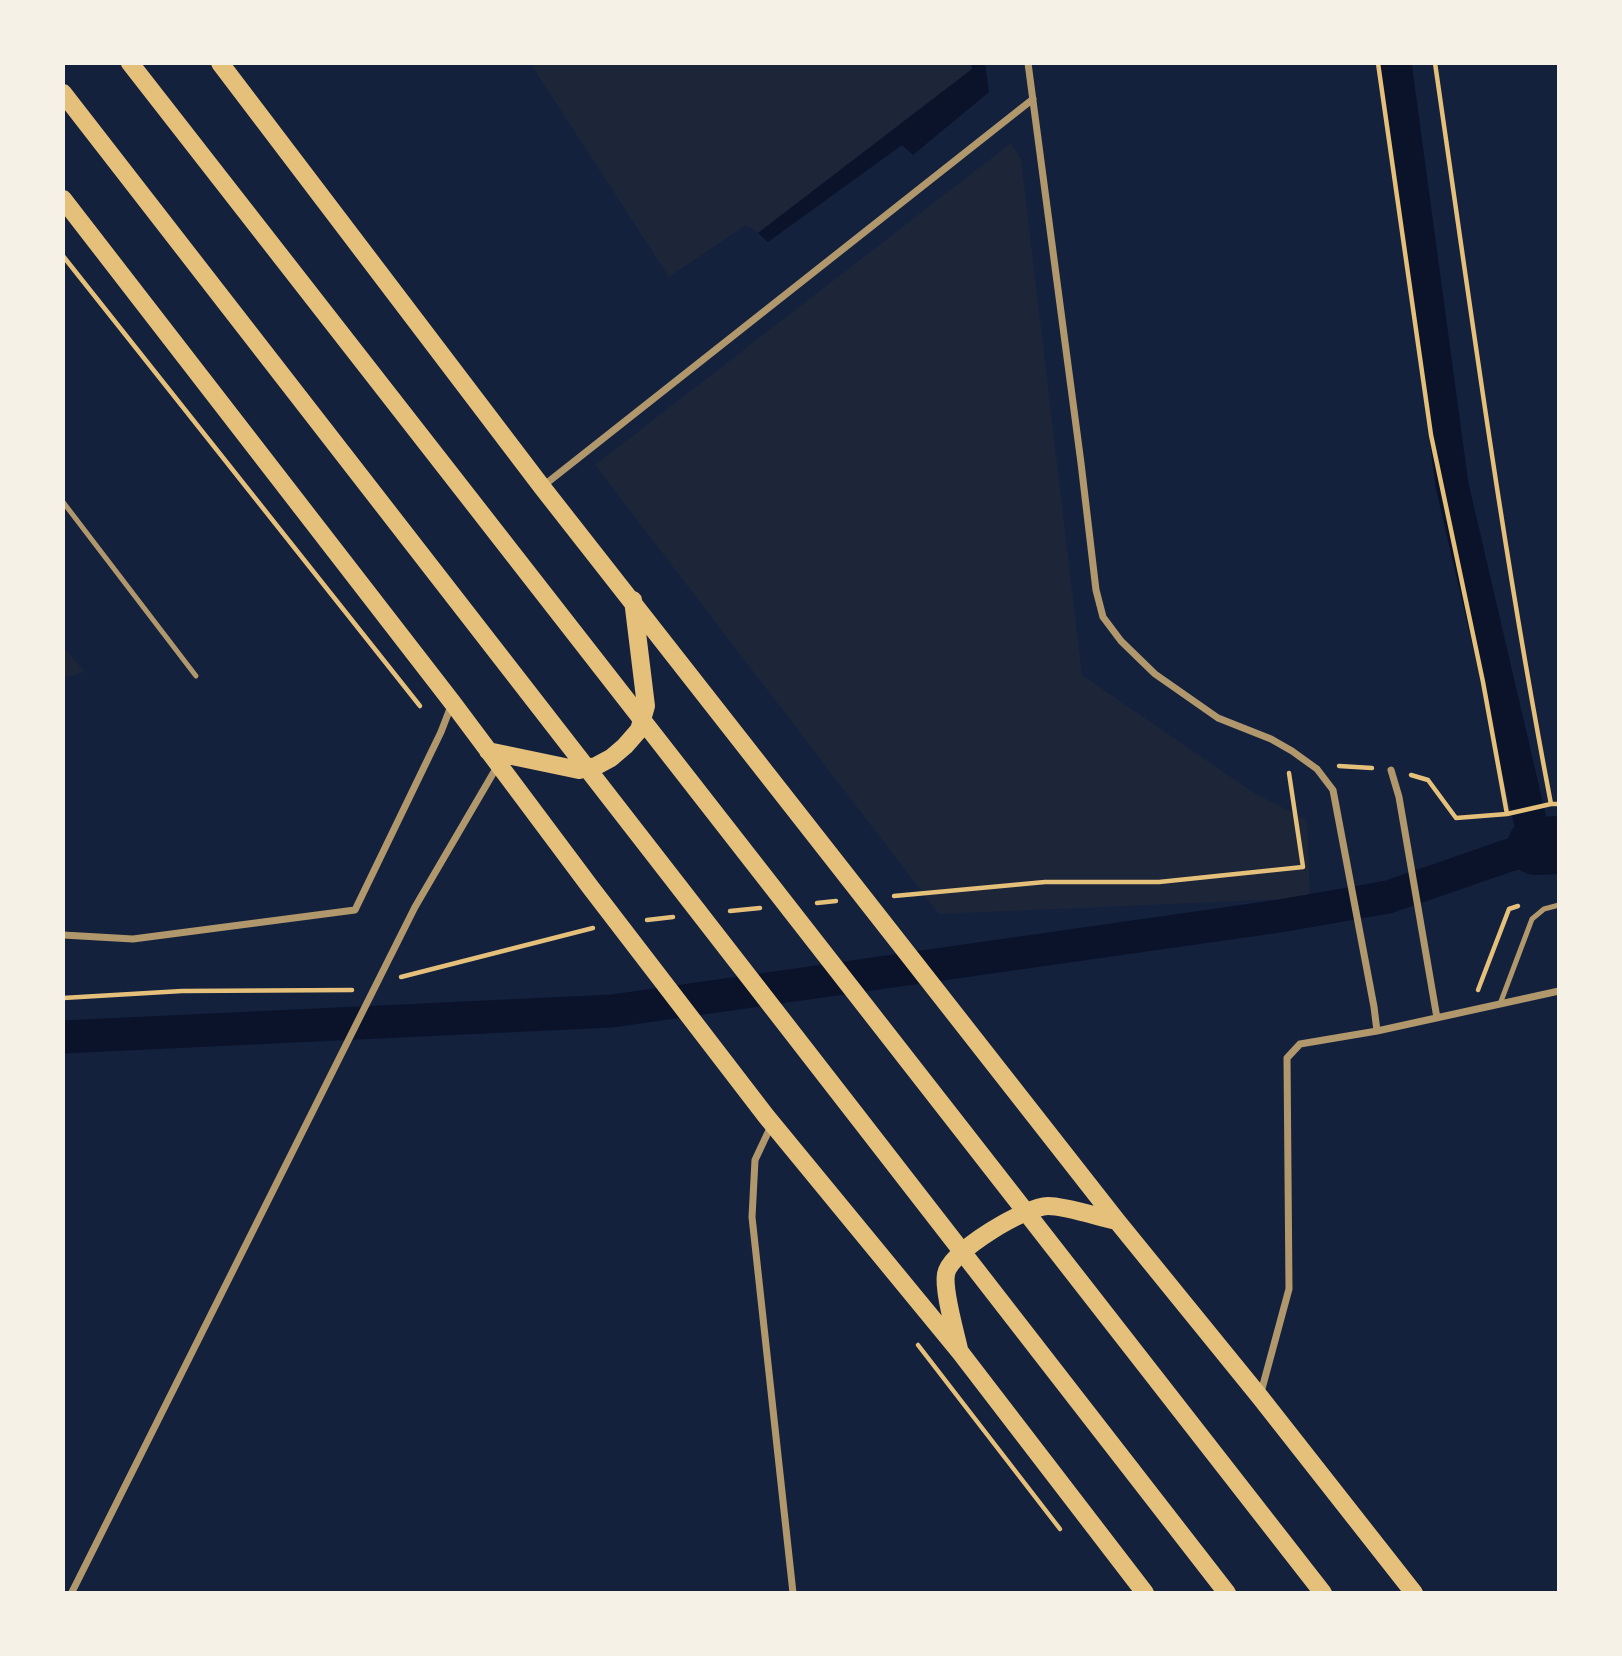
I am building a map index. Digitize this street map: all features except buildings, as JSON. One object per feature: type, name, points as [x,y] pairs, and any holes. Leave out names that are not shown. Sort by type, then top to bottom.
[{"type":"main road","points":[[130,63],[1323,1593]]},
{"type":"main road","points":[[220,63],[542,487],[1117,1221],[1414,1593]]},
{"type":"main road","points":[[63,93],[1227,1593]]},
{"type":"main road","points":[[63,198],[452,702],[769,1119],[960,1352],[1145,1593]]},
{"type":"main road","points":[[493,758],[579,770],[596,766],[625,746],[639,730],[646,706],[633,600]]},
{"type":"main road","points":[[960,1352],[946,1272],[965,1251],[987,1233],[1028,1212],[1047,1206],[1117,1221]]},
{"type":"street","points":[[1028,63],[1096,590],[1103,617],[1121,641],[1165,681],[1218,718],[1271,739],[1317,769],[1333,790],[1377,1031]]},
{"type":"street","points":[[542,487],[1032,99]]},
{"type":"street","points":[[63,936],[132,939],[355,910],[441,732],[452,702]]},
{"type":"street","points":[[72,1592],[415,907],[493,758]]},
{"type":"street","points":[[1391,770],[1399,797],[1437,1018]]},
{"type":"street","points":[[1260,1397],[1289,1289],[1287,1058],[1300,1044],[1377,1031],[1559,991]]},
{"type":"street","points":[[769,1119],[755,1160],[752,1217],[793,1593]]},
{"type":"lane","points":[[63,502],[196,676]]},
{"type":"lane","points":[[1500,1004],[1532,919],[1544,909],[1559,905]]},
{"type":"path","points":[[1378,63],[1431,435],[1483,682],[1507,814]]},
{"type":"path","points":[[1435,63],[1492,458],[1532,706],[1551,804]]},
{"type":"path","points":[[63,256],[441,732]]},
{"type":"path","points":[[1303,867],[1288,774],[1343,765],[1391,770],[1428,780],[1456,818],[1507,814],[1559,804]]},
{"type":"path","points":[[1470,1011],[1509,909]]},
{"type":"path","points":[[915,1341],[1068,1538]]},
{"type":"shaded area","points":[[530,63],[971,63],[972,69],[758,233],[746,225],[669,277]]},
{"type":"shaded area","points":[[971,63],[985,63],[989,92],[913,155],[902,145],[768,242],[758,233],[972,69]]},
{"type":"shaded area","points":[[1011,143],[1021,159],[1082,675],[1254,793],[1307,820],[1310,898],[939,914],[595,465]]},
{"type":"shaded area","points":[[63,647],[85,672],[63,678]]},
{"type":"waterway","points":[[63,1037],[612,1011],[1280,916],[1388,897],[1536,846],[1452,485],[1395,63]]},
{"type":"waterway","points":[[1536,846],[1559,845]]}]
